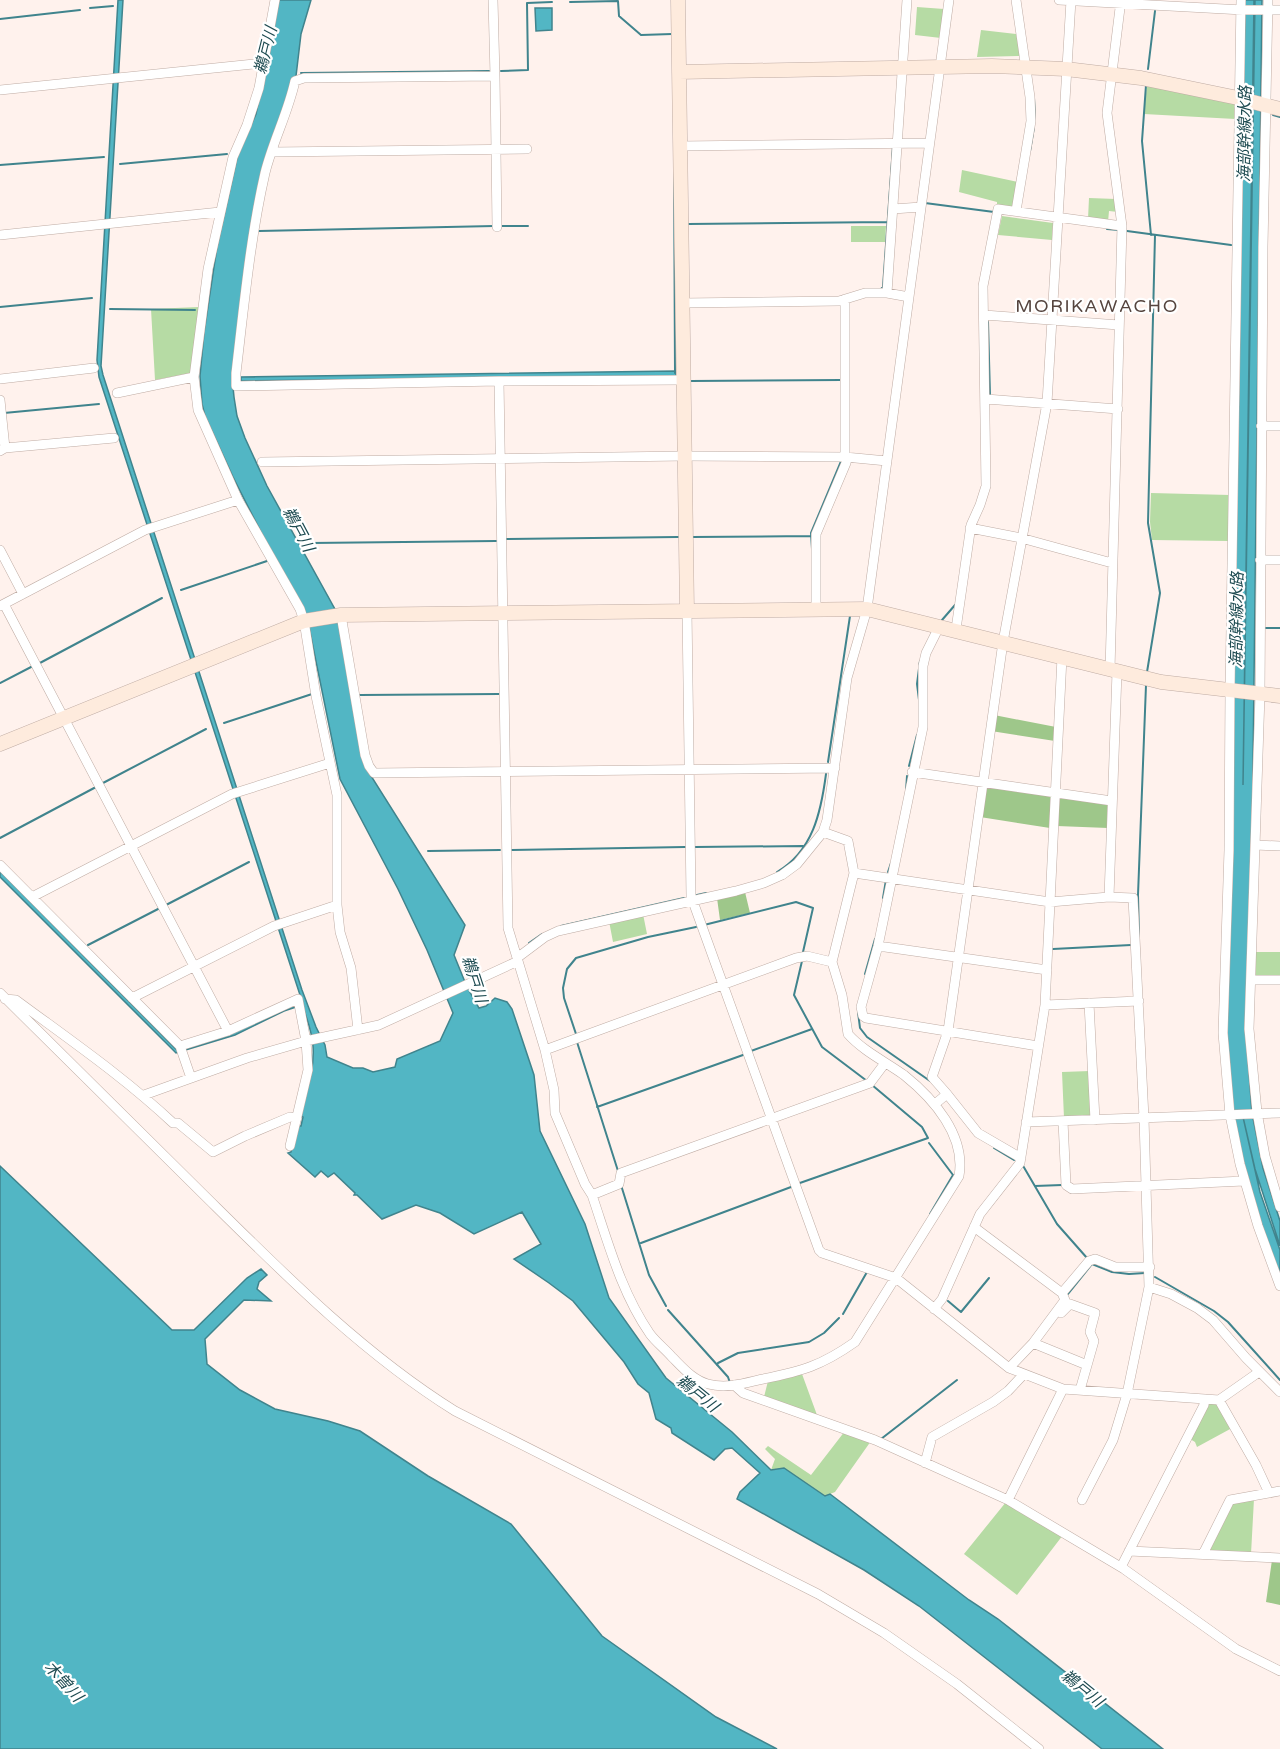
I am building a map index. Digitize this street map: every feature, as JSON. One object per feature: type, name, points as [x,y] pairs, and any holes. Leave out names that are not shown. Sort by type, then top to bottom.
[{"type":"street","points":[[275,0],[259,88],[247,125],[233,157],[220,212],[208,269],[194,377],[198,410],[238,500],[305,621],[338,811],[337,904],[340,932],[351,968],[358,1030]]},
{"type":"street","points":[[493,0],[497,227]]},
{"type":"street","points":[[678,0],[691,896],[819,1250],[896,1278],[1009,1368],[1063,1389],[1219,1400],[1259,1372]]},
{"type":"street","points":[[887,293],[907,0]]},
{"type":"street","points":[[144,1095],[307,1041],[379,1025],[518,959],[545,937],[558,931],[745,889],[782,875],[808,853],[823,832],[827,820],[847,678],[867,609],[949,0]]},
{"type":"street","points":[[1016,0],[1032,121],[1016,211]]},
{"type":"street","points":[[1059,0],[1266,6],[1280,10]]},
{"type":"street","points":[[1021,1158],[978,1133],[932,1077],[948,1031],[1003,642],[1047,403],[1070,1]]},
{"type":"street","points":[[1109,897],[1114,671],[1112,563],[1122,226],[1107,112],[1120,1]]},
{"type":"street","points":[[1266,6],[1270,106],[1261,426],[1259,694],[1249,1029],[1255,1112],[1280,1207]]},
{"type":"street","points":[[1241,7],[1229,850],[1223,1034],[1230,1115],[1244,1181],[1280,1286]]},
{"type":"street","points":[[0,90],[263,63]]},
{"type":"street","points":[[679,72],[939,67],[1066,69],[1112,73],[1182,85],[1270,106]]},
{"type":"street","points":[[495,76],[304,78],[295,81],[290,104],[272,152],[255,221],[236,386],[682,380]]},
{"type":"street","points":[[680,146],[929,143]]},
{"type":"street","points":[[272,152],[527,149]]},
{"type":"street","points":[[892,209],[921,207]]},
{"type":"street","points":[[956,629],[970,528],[986,486],[984,275],[998,209],[1122,226]]},
{"type":"street","points":[[0,235],[220,212]]},
{"type":"street","points":[[682,303],[839,301],[865,293],[887,293],[909,297]]},
{"type":"street","points":[[816,609],[816,534],[846,463],[845,299]]},
{"type":"street","points":[[984,315],[1119,325]]},
{"type":"street","points":[[0,379],[94,368]]},
{"type":"street","points":[[117,393],[194,377]]},
{"type":"street","points":[[499,381],[508,928],[545,1050],[554,1090],[555,1113],[585,1184],[592,1195],[618,1275],[651,1335],[695,1379],[707,1384],[734,1385],[802,1371],[832,1358],[855,1342],[958,1176],[958,1148],[954,1134],[935,1104],[905,1077],[848,1034],[842,996],[832,962],[854,873],[848,841],[823,832]]},
{"type":"street","points":[[986,399],[1118,408]]},
{"type":"street","points":[[0,400],[2,450],[114,438]]},
{"type":"street","points":[[1261,426],[1280,426]]},
{"type":"street","points":[[262,462],[684,456],[846,457],[887,461]]},
{"type":"street","points":[[228,1031],[2,605],[150,528],[238,500]]},
{"type":"street","points":[[970,528],[1021,538],[1112,563]]},
{"type":"street","points":[[0,550],[23,594]]},
{"type":"street","points":[[1260,560],[1280,560]]},
{"type":"street","points":[[0,744],[305,621],[341,615],[867,609],[956,629],[1161,682],[1280,696]]},
{"type":"street","points":[[341,615],[365,755],[374,773],[835,768]]},
{"type":"street","points":[[940,626],[926,653],[923,666],[921,680],[923,727],[912,771],[907,810],[878,946],[861,1007],[863,1016],[1038,1046]]},
{"type":"street","points":[[934,1309],[942,1299],[980,1214],[1020,1163],[1021,1158],[1045,1005],[1062,657]]},
{"type":"street","points":[[32,897],[236,793],[330,763]]},
{"type":"street","points":[[912,771],[1112,801]]},
{"type":"street","points":[[1255,845],[1280,846]]},
{"type":"street","points":[[0,866],[181,1050],[191,1078]]},
{"type":"street","points":[[854,873],[1050,902],[1129,896],[1133,898],[1147,1186],[1149,1287],[1126,1394],[1113,1440],[1082,1500]]},
{"type":"street","points":[[132,998],[278,924],[337,904]]},
{"type":"street","points":[[878,946],[1047,970]]},
{"type":"street","points":[[545,1050],[802,956],[832,962]]},
{"type":"street","points":[[1251,980],[1280,980]]},
{"type":"street","points":[[3,996],[16,1000],[100,1061],[133,1090],[144,1095],[173,1123],[178,1123],[213,1152],[290,1117],[297,1118]]},
{"type":"street","points":[[3,996],[255,1245],[377,1355],[422,1390],[455,1411],[818,1594],[884,1633],[957,1684],[1039,1749]]},
{"type":"street","points":[[181,1050],[298,999],[307,1041],[308,1070],[290,1146]]},
{"type":"street","points":[[1045,1005],[1139,1001]]},
{"type":"street","points":[[1089,1003],[1095,1120]]},
{"type":"street","points":[[592,1195],[619,1184],[621,1173],[870,1083],[885,1063]]},
{"type":"street","points":[[935,1104],[947,1094]]},
{"type":"street","points":[[1026,1122],[1230,1115],[1255,1112],[1280,1113]]},
{"type":"street","points":[[1063,1121],[1066,1185],[1072,1190],[1244,1181]]},
{"type":"street","points":[[974,1227],[1062,1293],[1065,1300],[1035,1341]]},
{"type":"street","points":[[1062,1293],[1092,1259],[1115,1267],[1150,1267]]},
{"type":"street","points":[[1149,1287],[1171,1294],[1213,1320],[1280,1392]]},
{"type":"street","points":[[1009,1368],[1070,1304],[1095,1313],[1090,1332],[1094,1341],[1080,1390]]},
{"type":"street","points":[[1035,1341],[1087,1365]]},
{"type":"street","points":[[925,1463],[932,1437],[993,1402],[1008,1391],[1024,1374]]},
{"type":"street","points":[[734,1385],[743,1393],[875,1440],[1008,1500],[1121,1567],[1236,1649],[1280,1671]]},
{"type":"street","points":[[1008,1500],[1063,1389]]},
{"type":"street","points":[[1121,1567],[1205,1399]]},
{"type":"street","points":[[1219,1400],[1269,1493]]},
{"type":"street","points":[[1203,1554],[1230,1500],[1280,1491]]},
{"type":"street","points":[[1129,1551],[1280,1558]]},
{"type":"green space","points":[[917,7],[944,9],[941,38],[915,35]]},
{"type":"green space","points":[[981,30],[1016,34],[1021,56],[977,57]]},
{"type":"green space","points":[[1147,84],[1236,103],[1235,119],[1144,114]]},
{"type":"green space","points":[[962,170],[1018,182],[1014,207],[997,207],[997,202],[959,192]]},
{"type":"green space","points":[[1089,198],[1116,199],[1118,212],[1109,211],[1108,222],[1088,219]]},
{"type":"green space","points":[[1002,216],[1053,223],[1052,240],[998,235]]},
{"type":"green space","points":[[851,226],[886,226],[885,242],[851,242]]},
{"type":"green space","points":[[199,307],[191,373],[155,380],[151,309]]},
{"type":"green space","points":[[1151,493],[1230,495],[1229,541],[1152,540]]},
{"type":"green space","points":[[994,715],[1056,727],[1055,741],[991,731]]},
{"type":"green space","points":[[984,786],[1049,794],[1052,797],[1050,828],[980,817]]},
{"type":"green space","points":[[1058,798],[1107,802],[1109,805],[1108,828],[1057,826]]},
{"type":"green space","points":[[745,892],[750,913],[720,920],[717,898]]},
{"type":"green space","points":[[643,914],[647,934],[613,942],[609,921]]},
{"type":"green space","points":[[1255,952],[1280,952],[1280,977],[1255,977]]},
{"type":"green space","points":[[1090,1071],[1093,1114],[1089,1118],[1064,1118],[1062,1072]]},
{"type":"green space","points":[[802,1374],[817,1415],[764,1397],[768,1381]]},
{"type":"green space","points":[[1218,1403],[1232,1428],[1197,1447],[1190,1439],[1207,1404]]},
{"type":"green space","points":[[845,1431],[871,1441],[835,1492],[825,1496],[771,1470],[775,1459],[765,1449],[768,1446],[811,1475]]},
{"type":"green space","points":[[1254,1499],[1251,1554],[1209,1553],[1207,1550],[1230,1504]]},
{"type":"green space","points":[[1006,1502],[1063,1535],[1017,1595],[964,1554]]},
{"type":"green space","points":[[1280,1558],[1280,1605],[1266,1602],[1272,1560]]},
{"type":"water","name":"鵜戸川","points":[[118,0],[123,0],[101,366],[302,990],[325,1045],[327,1057],[353,1068],[363,1068],[373,1072],[395,1067],[397,1059],[440,1041],[453,1013],[398,889],[340,779],[309,627],[233,477],[205,416],[202,404],[200,376],[204,333],[217,247],[238,154],[256,114],[279,0],[311,0],[301,34],[296,76],[267,155],[232,377],[237,416],[267,486],[336,611],[366,768],[465,925],[454,955],[467,987],[479,1008],[486,1006],[495,998],[507,1002],[512,1009],[534,1075],[540,1131],[585,1224],[609,1298],[666,1378],[732,1432],[771,1470],[784,1468],[825,1496],[830,1494],[969,1600],[998,1619],[1163,1749],[1102,1749],[919,1606],[864,1570],[737,1499],[740,1492],[760,1473],[732,1448],[725,1449],[714,1460],[672,1433],[671,1428],[656,1419],[649,1393],[638,1384],[624,1362],[573,1301],[514,1259],[541,1244],[522,1212],[474,1234],[440,1213],[416,1205],[382,1219],[357,1195],[354,1195],[355,1193],[334,1173],[328,1177],[321,1171],[315,1177],[288,1153],[291,1152],[297,1126],[301,1126],[303,1117],[300,1115],[313,1063],[312,1036],[302,1005],[284,1011],[235,1035],[176,1053],[0,877],[0,871],[176,1049],[301,998],[99,377],[97,360]]},
{"type":"water","name":"海部幹線水路","points":[[1245,0],[1254,0],[1243,785],[1255,0],[1262,0],[1252,851],[1246,1032],[1252,1113],[1263,1168],[1280,1221],[1280,1246],[1255,1169],[1243,1117],[1260,1192],[1280,1250],[1280,1278],[1256,1209],[1240,1151],[1232,1101],[1227,1033]]},
{"type":"water","points":[[535,8],[552,8],[552,30],[536,31]]},
{"type":"water","points":[[676,371],[676,376],[241,381],[241,377]]},
{"type":"water","name":"木曽川","points":[[0,1166],[172,1330],[194,1330],[247,1278],[261,1269],[267,1275],[259,1282],[257,1289],[271,1301],[244,1300],[205,1339],[207,1364],[240,1390],[275,1409],[360,1431],[428,1476],[511,1524],[602,1636],[716,1717],[777,1749],[0,1749]]},
{"type":"waterway","points":[[570,2],[618,1],[619,16],[641,35],[672,34]]},
{"type":"waterway","points":[[501,71],[528,70],[527,3],[552,2]]},
{"type":"waterway","points":[[90,8],[113,6]]},
{"type":"waterway","points":[[0,19],[80,10]]},
{"type":"waterway","points":[[1148,69],[1155,11]]},
{"type":"waterway","points":[[301,73],[489,71]]},
{"type":"waterway","points":[[1146,85],[1142,141],[1151,235]]},
{"type":"waterway","points":[[1034,98],[1035,119]]},
{"type":"waterway","points":[[1273,115],[1280,117]]},
{"type":"waterway","points":[[1030,151],[1034,127]]},
{"type":"waterway","points":[[881,289],[883,287],[893,146]]},
{"type":"waterway","points":[[120,164],[227,154]]},
{"type":"waterway","points":[[674,154],[675,373]]},
{"type":"waterway","points":[[0,165],[104,157]]},
{"type":"waterway","points":[[925,203],[994,212]]},
{"type":"waterway","points":[[688,224],[887,222]]},
{"type":"waterway","points":[[259,231],[494,226]]},
{"type":"waterway","points":[[501,226],[528,226]]},
{"type":"waterway","points":[[1107,229],[1119,230]]},
{"type":"waterway","points":[[1127,231],[1231,245]]},
{"type":"waterway","points":[[1147,672],[1160,593],[1148,523],[1155,235]]},
{"type":"waterway","points":[[0,307],[92,298]]},
{"type":"waterway","points":[[110,309],[195,310]]},
{"type":"waterway","points":[[988,322],[990,395]]},
{"type":"waterway","points":[[691,381],[841,380]]},
{"type":"waterway","points":[[4,413],[99,404]]},
{"type":"waterway","points":[[812,549],[811,533],[842,459]]},
{"type":"waterway","points":[[692,537],[811,536]]},
{"type":"waterway","points":[[505,539],[678,537]]},
{"type":"waterway","name":"鵜戸川","points":[[311,543],[496,541]]},
{"type":"waterway","points":[[181,590],[267,561]]},
{"type":"waterway","points":[[38,664],[162,598]]},
{"type":"waterway","points":[[942,620],[955,605]]},
{"type":"waterway","points":[[828,762],[850,616]]},
{"type":"waterway","points":[[1266,628],[1280,628]]},
{"type":"waterway","points":[[919,700],[917,684],[920,661]]},
{"type":"waterway","points":[[0,683],[33,666]]},
{"type":"waterway","points":[[1139,937],[1138,895],[1146,685]]},
{"type":"waterway","points":[[224,723],[312,694]]},
{"type":"waterway","points":[[360,695],[499,694]]},
{"type":"waterway","points":[[103,783],[206,729]]},
{"type":"waterway","points":[[909,766],[917,735]]},
{"type":"waterway","points":[[777,872],[789,863],[807,842],[818,816],[826,774]]},
{"type":"waterway","points":[[906,791],[907,776]]},
{"type":"waterway","points":[[0,838],[96,787]]},
{"type":"waterway","points":[[695,847],[803,846]]},
{"type":"waterway","points":[[512,850],[685,847]]},
{"type":"waterway","points":[[428,851],[500,850]]},
{"type":"waterway","points":[[166,905],[249,862]]},
{"type":"waterway","points":[[888,872],[891,863]]},
{"type":"waterway","points":[[883,898],[886,880]]},
{"type":"waterway","points":[[697,895],[706,893]]},
{"type":"waterway","points":[[561,926],[684,898]]},
{"type":"waterway","points":[[704,925],[796,902],[813,908],[803,952]]},
{"type":"waterway","points":[[88,945],[160,908]]},
{"type":"waterway","points":[[576,1034],[563,988],[567,969],[576,958],[648,937],[696,927]]},
{"type":"waterway","points":[[529,943],[542,934]]},
{"type":"waterway","points":[[865,974],[875,939]]},
{"type":"waterway","points":[[1053,949],[1131,945]]},
{"type":"waterway","points":[[802,961],[794,995],[822,1047],[867,1081]]},
{"type":"waterway","points":[[858,1012],[860,1028],[867,1037],[930,1081]]},
{"type":"waterway","points":[[751,1051],[812,1029]]},
{"type":"waterway","points":[[577,1042],[618,1171]]},
{"type":"waterway","points":[[597,1107],[743,1055]]},
{"type":"waterway","points":[[797,1184],[928,1138],[922,1127],[872,1085]]},
{"type":"waterway","points":[[929,1143],[953,1175],[930,1214]]},
{"type":"waterway","points":[[994,1148],[1014,1160]]},
{"type":"waterway","points":[[1022,1164],[1057,1224],[1087,1258]]},
{"type":"waterway","points":[[621,1185],[649,1275],[666,1306]]},
{"type":"waterway","points":[[1035,1186],[1062,1185]]},
{"type":"waterway","points":[[641,1243],[791,1187]]},
{"type":"waterway","points":[[1068,1294],[1092,1264],[1112,1272],[1145,1273]]},
{"type":"waterway","points":[[843,1314],[867,1272]]},
{"type":"waterway","points":[[1155,1277],[1214,1311],[1228,1322],[1280,1380]]},
{"type":"waterway","points":[[948,1301],[961,1312],[989,1278]]},
{"type":"waterway","points":[[668,1310],[728,1377],[730,1383]]},
{"type":"waterway","points":[[717,1365],[738,1353],[809,1342],[824,1333],[839,1318]]},
{"type":"waterway","points":[[881,1439],[957,1380]]},
{"type":"district","name":"MORIKAWACHO","points":[[1097,306]]}]
